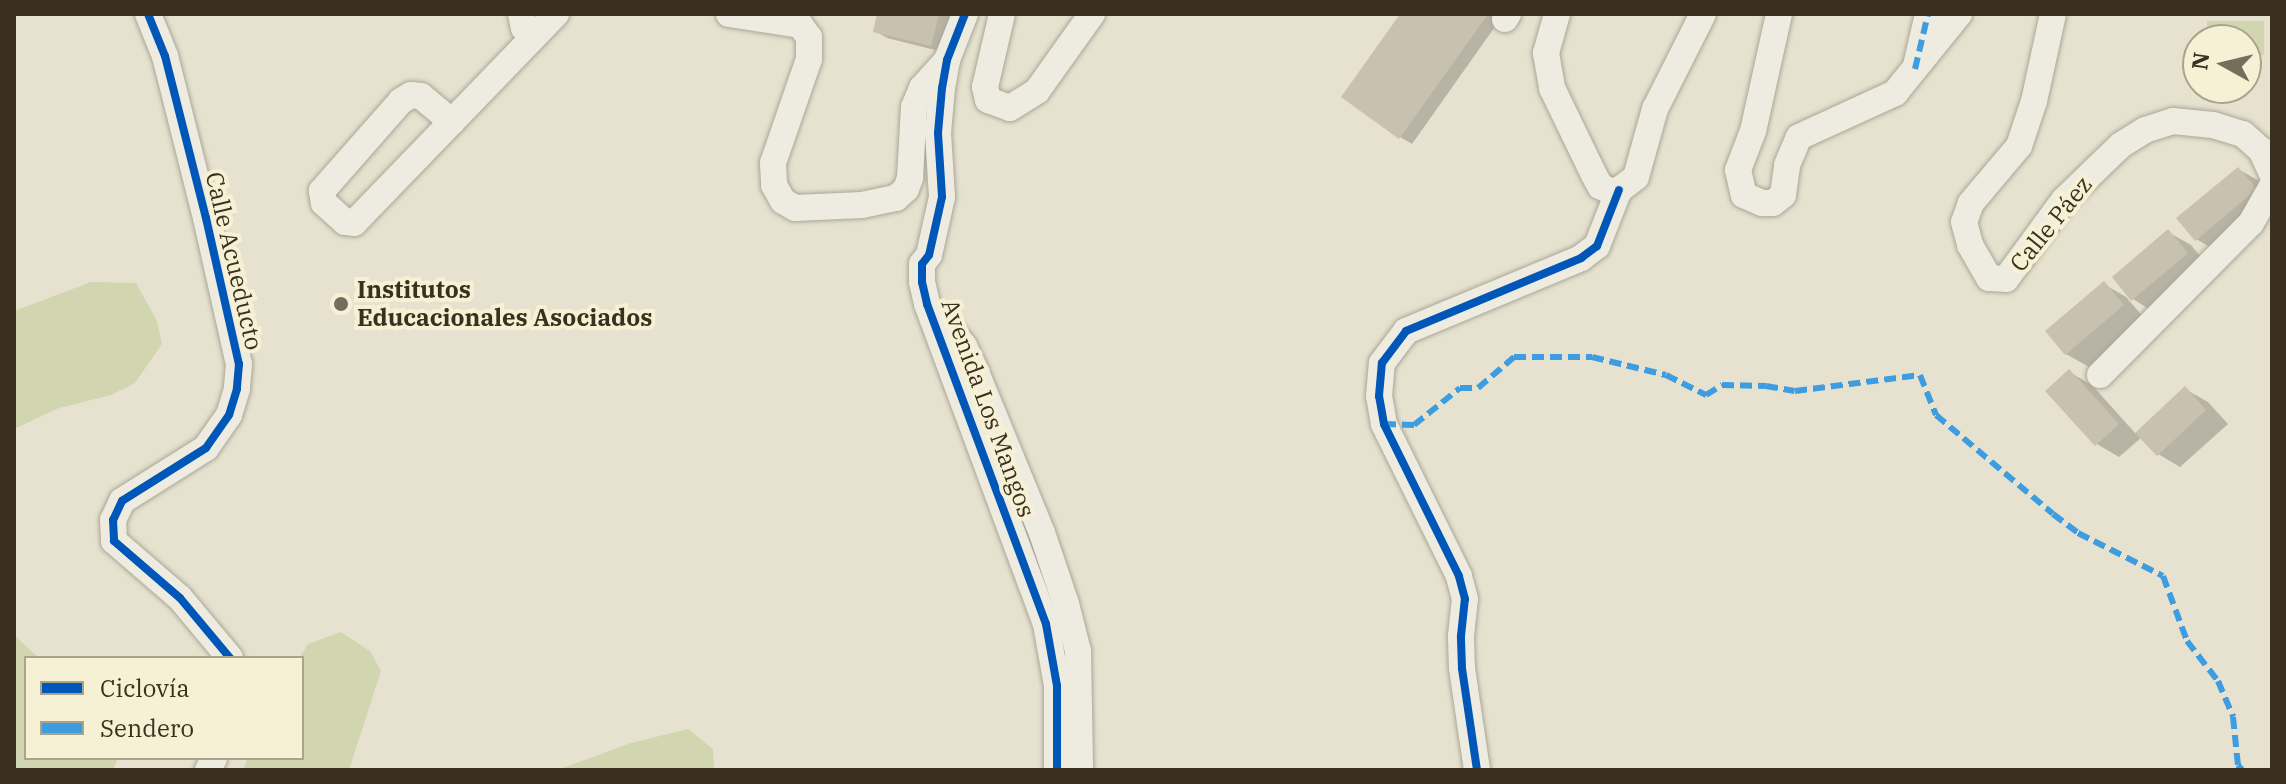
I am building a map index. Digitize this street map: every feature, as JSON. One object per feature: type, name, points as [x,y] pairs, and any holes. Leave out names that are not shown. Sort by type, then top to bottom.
[{"type":"street","name":"Calle Acueducto","points":[[148,14],[165,56],[239,364],[237,389],[229,415],[206,448],[122,501],[113,520],[114,541],[180,598],[228,656]]},
{"type":"street","points":[[521,14],[524,28],[533,38]]},
{"type":"street","points":[[452,122],[421,96],[411,95],[401,101],[322,191],[324,203],[345,222],[354,223],[452,122],[556,14]]},
{"type":"street","points":[[729,14],[800,25],[809,37],[809,59],[773,163],[774,185],[783,201],[795,208],[862,205],[896,198],[906,189],[910,178],[914,107],[922,88],[947,60]]},
{"type":"street","name":"Avenida Los Mangos","points":[[965,14],[947,60],[938,116],[941,208],[929,255],[922,264],[927,304],[1046,624],[1057,686],[1057,770]]},
{"type":"street","points":[[1002,14],[985,87],[988,100],[1010,108],[1037,91],[1092,14]]},
{"type":"street","points":[[1557,14],[1546,53],[1552,88],[1600,186],[1619,190]]},
{"type":"street","points":[[1477,770],[1462,668],[1465,599],[1459,576],[1384,424],[1379,396],[1382,363],[1406,331],[1581,258],[1597,246],[1619,190],[1636,177],[1655,109],[1703,14]]},
{"type":"street","points":[[1779,14],[1753,131],[1738,170],[1744,195],[1762,203],[1773,203],[1783,195],[1787,165],[1799,137],[1895,93],[1959,14]]},
{"type":"street","points":[[1915,69],[1928,14]]},
{"type":"street","name":"Calle Páez","points":[[2053,14],[2034,101],[2019,146],[1971,203],[1964,222],[1981,267],[1989,278],[2006,279],[2064,200],[2121,145],[2145,130],[2173,121],[2213,125],[2243,134],[2261,150],[2272,174]]},
{"type":"street","points":[[2100,375],[2251,223],[2267,200],[2272,186]]},
{"type":"street","name":"Avenida Los Mangos","points":[[927,304],[964,346],[1042,533],[1066,604],[1078,651],[1080,770]]},
{"type":"green space","points":[[2207,21],[2264,21],[2264,55],[2262,24],[2207,24]]},
{"type":"green space","points":[[91,282],[136,283],[157,321],[162,344],[135,383],[111,395],[59,408],[14,429],[14,311]]},
{"type":"green space","points":[[341,632],[370,651],[381,671],[349,770],[243,770],[247,760],[304,760],[304,656],[300,656],[308,644]]},
{"type":"green space","points":[[14,635],[37,656],[24,656],[24,760],[117,760],[113,770],[14,770]]},
{"type":"green space","points":[[688,729],[713,749],[714,770],[557,770],[631,743]]},
{"type":"building","points":[[877,14],[939,14],[931,46],[873,32]]},
{"type":"building","points":[[1400,14],[1488,14],[1399,139],[1341,97]]},
{"type":"building","points":[[2238,167],[2257,189],[2195,241],[2176,218]]},
{"type":"building","points":[[2168,229],[2188,253],[2131,301],[2112,277]]},
{"type":"building","points":[[2104,281],[2124,305],[2065,355],[2045,331]]},
{"type":"building","points":[[2069,369],[2119,424],[2095,446],[2045,391]]},
{"type":"building","points":[[2185,386],[2206,410],[2157,456],[2135,433]]},
{"type":"marked path","points":[[1915,69],[1928,14]]},
{"type":"marked path","points":[[1384,424],[1414,425],[1460,388],[1478,388],[1514,357],[1592,357],[1666,375],[1706,395],[1722,385],[1766,386],[1795,391],[1920,375],[1936,415],[2053,514],[2078,533],[2163,576],[2187,641],[2218,681],[2233,717],[2238,765],[2242,770]]},
{"type":"cycle path","points":[[148,14],[165,56],[239,364],[237,389],[229,415],[206,448],[122,501],[113,520],[114,541],[180,598],[228,656]]},
{"type":"cycle path","points":[[965,14],[947,60],[942,88],[938,133],[942,197],[929,255],[922,264],[922,282],[927,304],[1046,624],[1057,686],[1057,770]]},
{"type":"cycle path","points":[[1477,770],[1462,668],[1465,599],[1459,576],[1384,424],[1379,396],[1382,363],[1406,331],[1581,258],[1597,246],[1619,190]]},
{"type":"place","name":"Institutos Educacionales Asociados","points":[[341,304]]}]
